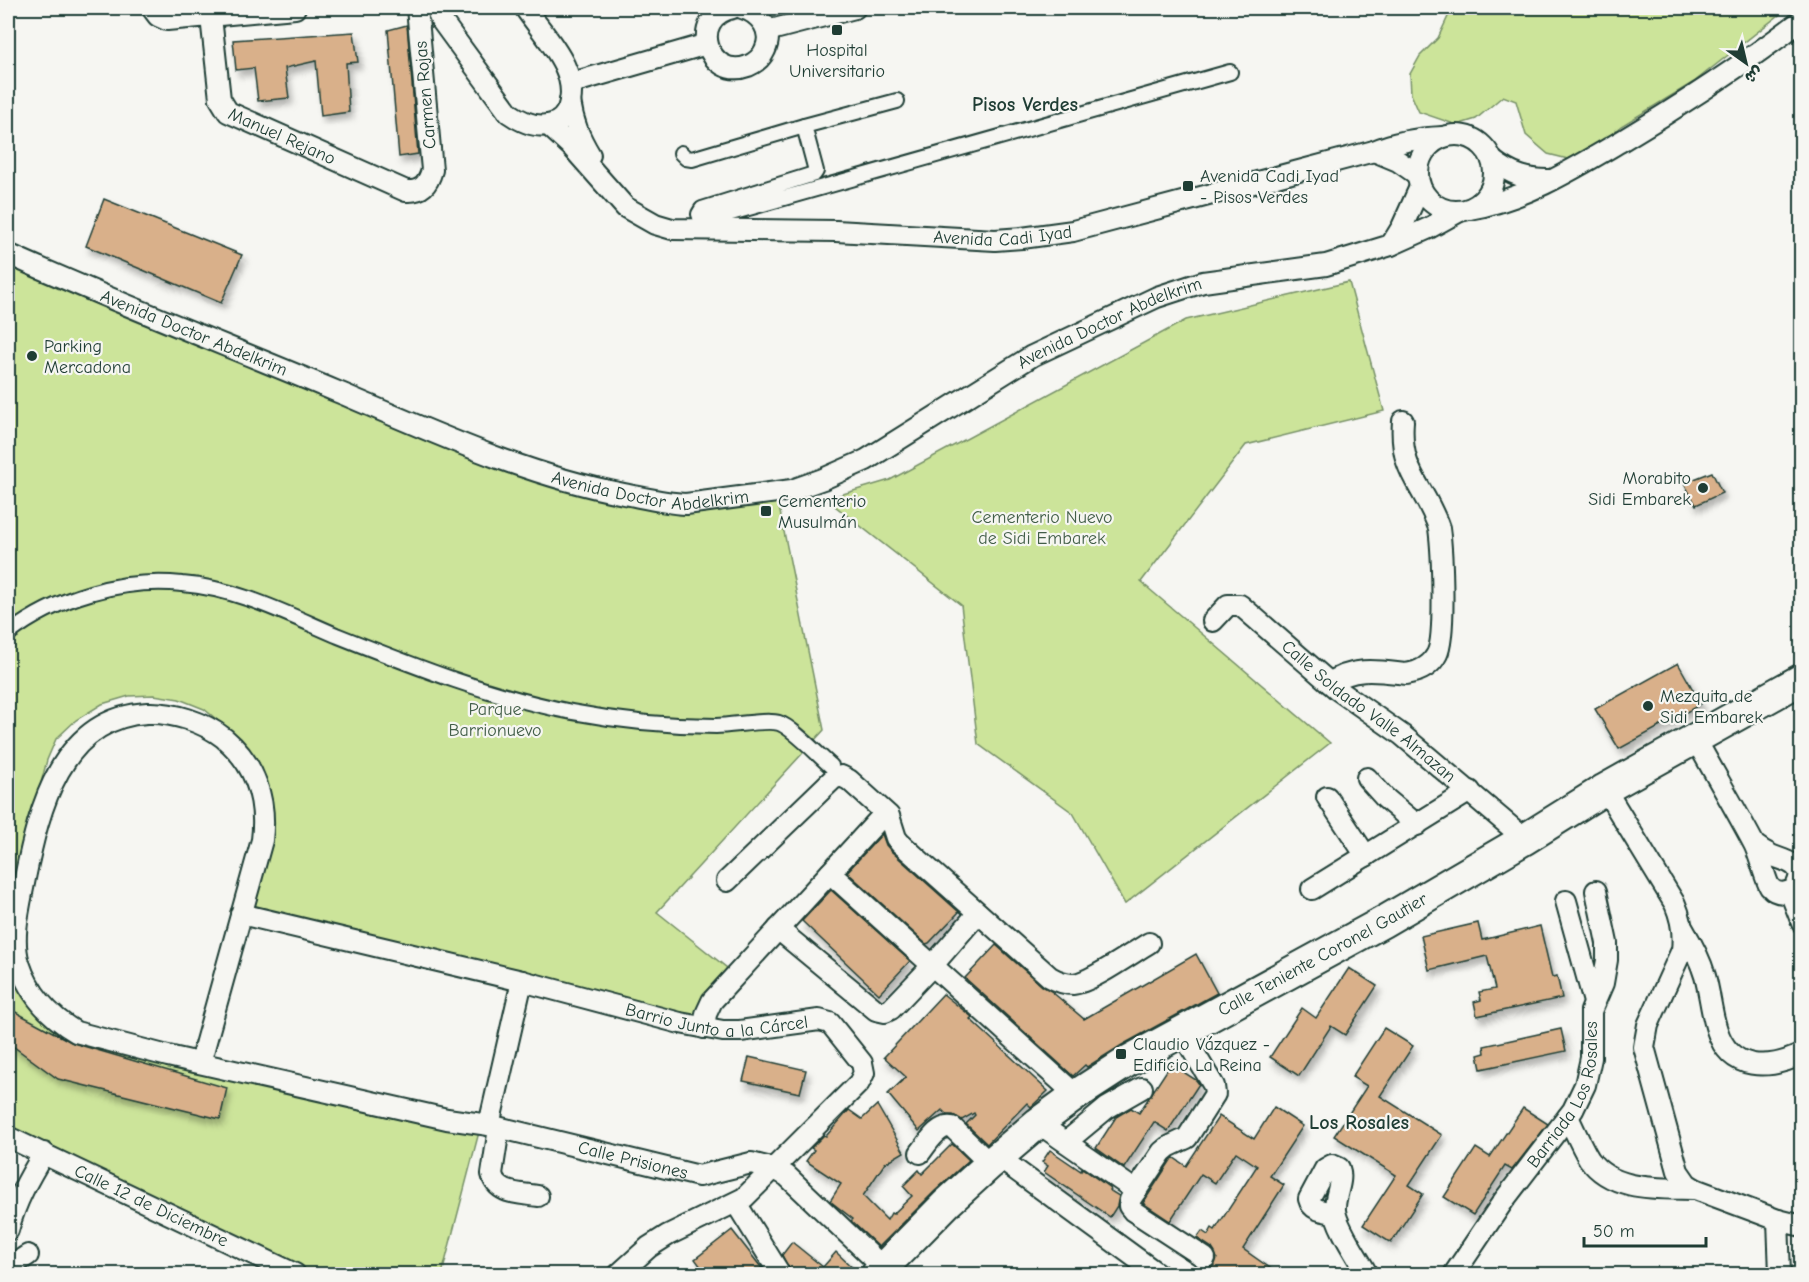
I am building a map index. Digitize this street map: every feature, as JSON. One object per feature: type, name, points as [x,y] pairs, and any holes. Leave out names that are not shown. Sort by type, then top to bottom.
[{"type":"main road","name":"Calle Teniente Coronel Gautier","points":[[883,1273],[947,1203],[994,1160],[1076,1095],[1130,1060],[1383,922],[1605,789],[1802,679]]},
{"type":"street","points":[[152,8],[167,20],[211,11],[295,8]]},
{"type":"street","name":"Carmen Rojas","points":[[417,8],[432,170],[429,182]]},
{"type":"street","points":[[436,8],[441,20],[509,113],[524,122],[540,126],[560,121],[565,115],[571,92],[707,44]]},
{"type":"street","name":"Avenida Cadi Iyad","points":[[525,8],[566,66],[573,121],[580,139],[625,207]]},
{"type":"street","points":[[733,8],[726,9],[712,19],[708,27],[707,44],[716,60],[724,65],[743,68],[760,58],[765,50],[767,31],[759,16],[742,8]]},
{"type":"street","points":[[767,31],[855,8]]},
{"type":"street","name":"Manuel Rejano","points":[[211,11],[220,99],[228,112],[406,191],[418,190],[429,182]]},
{"type":"street","name":"Avenida Doctor Abdelkrim","points":[[8,254],[189,332],[499,458],[574,484],[669,503],[686,504],[792,490],[823,479],[866,460],[1032,356],[1157,297],[1203,282],[1326,265],[1391,245],[1464,210],[1510,200],[1610,148],[1707,88],[1802,20]]},
{"type":"street","points":[[804,126],[815,173],[702,209],[700,217],[706,220],[1230,72]]},
{"type":"street","points":[[681,153],[686,158],[692,159],[897,102]]},
{"type":"street","name":"Avenida Cadi Iyad","points":[[548,125],[572,147],[625,207],[655,224],[672,229],[836,231],[967,239],[1022,238],[1073,231],[1400,141],[1443,137]]},
{"type":"street","points":[[1374,150],[1398,161],[1419,181],[1426,197],[1435,205],[1446,210],[1464,210],[1480,203],[1493,184],[1495,172],[1486,149],[1478,141],[1467,136],[1455,135],[1443,137],[1433,143],[1425,152],[1420,163],[1419,181],[1402,227],[1391,245]]},
{"type":"street","points":[[1492,160],[1520,177],[1541,181],[1552,180]]},
{"type":"street","points":[[1330,683],[1347,673],[1356,671],[1406,674],[1421,670],[1433,660],[1442,639],[1439,528],[1410,473],[1402,436],[1403,421]]},
{"type":"street","points":[[8,634],[27,620],[56,606],[106,589],[144,583],[205,587],[249,599],[459,683],[547,707],[596,716],[696,725],[734,726],[777,722],[787,727],[831,766]]},
{"type":"street","name":"Calle Soldado Valle Almazan","points":[[1213,621],[1228,605],[1240,604],[1330,683],[1402,735],[1525,838]]},
{"type":"street","points":[[200,1063],[262,840],[263,812],[258,784],[252,771],[233,746],[208,728],[181,717],[154,713],[127,716],[112,721],[84,738],[63,762],[35,838],[22,895],[16,946],[21,969],[41,1004],[63,1024],[76,1032],[200,1063],[494,1127]]},
{"type":"street","points":[[1695,738],[1755,845],[1771,888],[1783,893],[1790,892],[1799,883],[1800,870],[1789,860],[1782,859],[1755,845]]},
{"type":"street","points":[[727,881],[837,777],[849,780],[885,813],[892,821],[896,838],[900,843],[1050,977],[1065,983],[1085,981],[1149,943]]},
{"type":"street","points":[[1367,778],[1385,798],[1417,825]]},
{"type":"street","points":[[1605,789],[1675,904],[1683,929],[1700,961],[1718,1032],[1729,1050],[1746,1062],[1768,1066],[1802,1054]]},
{"type":"street","points":[[1312,890],[1470,791]]},
{"type":"street","points":[[1327,797],[1366,856]]},
{"type":"street","points":[[704,1028],[706,1014],[712,1001],[885,813]]},
{"type":"street","points":[[1766,877],[1770,865],[1782,859]]},
{"type":"street","points":[[830,873],[1076,1095]]},
{"type":"street","name":"Barriada Los Rosales","points":[[1454,1275],[1504,1200],[1568,1117],[1580,1097],[1589,1071],[1590,1021],[1594,1002],[1603,983],[1607,952],[1596,891]]},
{"type":"street","points":[[1790,892],[1802,922]]},
{"type":"street","points":[[1566,901],[1594,1002]]},
{"type":"street","points":[[778,929],[880,1012],[891,1009],[978,913]]},
{"type":"street","name":"Barrio Junto a la Cárcel","points":[[241,914],[522,981],[704,1028],[740,1031],[819,1020],[827,1021],[862,1063],[864,1073],[859,1083],[799,1141],[775,1169]]},
{"type":"street","points":[[1683,929],[1682,950],[1648,1025],[1644,1047],[1678,1172],[1687,1184],[1695,1189],[1778,1220],[1802,1226]]},
{"type":"street","points":[[522,981],[494,1127],[492,1174],[497,1185],[504,1191],[538,1196]]},
{"type":"street","points":[[1181,1031],[1214,1086],[1214,1098],[1187,1138],[1162,1152],[1128,1203],[1130,1209],[1205,1258]]},
{"type":"street","points":[[1066,1142],[1100,1113],[1142,1088]]},
{"type":"street","points":[[1568,1117],[1590,1160],[1611,1178],[1632,1185],[1695,1189]]},
{"type":"street","points":[[1038,1123],[1136,1191]]},
{"type":"street","points":[[920,1153],[939,1130],[947,1126],[952,1128],[1158,1275]]},
{"type":"street","name":"Calle Prisiones","points":[[494,1127],[699,1176],[751,1163],[775,1169]]},
{"type":"street","name":"Calle 12 de Diciembre","points":[[8,1137],[295,1275]]},
{"type":"street","points":[[8,1230],[10,1206],[44,1153]]},
{"type":"street","points":[[619,1275],[649,1247],[668,1235],[736,1203],[775,1169],[787,1176],[883,1273]]},
{"type":"street","points":[[736,1203],[780,1275]]},
{"type":"street","points":[[1335,1213],[1369,1275],[1383,1275]]},
{"type":"street","points":[[1778,1220],[1780,1275]]},
{"type":"street","points":[[8,1262],[19,1261],[28,1255]]},
{"type":"green space","points":[[1452,8],[1788,8],[1694,82],[1621,126],[1592,150],[1568,159],[1548,154],[1526,135],[1516,101],[1503,96],[1476,119],[1457,125],[1419,112],[1411,94],[1410,74],[1420,56],[1438,38]]},
{"type":"green space","name":"Parque Barrionuevo","points":[[8,253],[329,389],[644,501],[776,492],[824,730],[657,912],[727,968],[709,992],[707,1024],[237,908],[249,861],[256,818],[240,744],[204,709],[179,699],[154,695],[129,696],[102,704],[76,720],[56,739],[47,760],[8,909]]},
{"type":"green space","name":"Cementerio Nuevo de Sidi Embarek","points":[[1349,282],[1384,411],[1246,445],[1141,582],[1330,743],[1125,904],[1073,813],[978,744],[961,605],[826,499],[890,480],[1186,320]]},
{"type":"green space","points":[[8,930],[51,1019],[467,1119],[484,1113],[442,1274],[292,1274],[8,1142]]},
{"type":"building","points":[[407,25],[418,154],[399,157],[388,30]]},
{"type":"building","points":[[354,32],[358,62],[346,63],[349,112],[321,116],[316,61],[285,68],[289,98],[258,101],[254,68],[236,70],[233,40]]},
{"type":"building","points":[[104,199],[242,255],[221,303],[86,246]]},
{"type":"building","name":"Morabito Sidi Embarek","points":[[1712,472],[1722,493],[1696,505],[1684,483]]},
{"type":"building","name":"Mezquita de Sidi Embarek","points":[[1678,663],[1701,704],[1619,749],[1595,709]]},
{"type":"building","points":[[882,834],[886,845],[892,852],[959,912],[929,943],[926,944],[847,872]]},
{"type":"building","points":[[831,890],[910,961],[879,994],[802,921]]},
{"type":"building","points":[[1478,923],[1482,940],[1540,926],[1552,977],[1557,976],[1562,998],[1477,1016],[1474,1002],[1481,1000],[1479,992],[1495,989],[1487,956],[1429,970],[1421,936]]},
{"type":"building","points":[[996,945],[1084,1019],[1196,954],[1217,993],[1122,1045],[1087,1067],[1085,1065],[1073,1076],[965,978]]},
{"type":"building","points":[[1349,968],[1377,986],[1345,1035],[1331,1026],[1299,1076],[1270,1057],[1302,1008],[1316,1018]]},
{"type":"building","points":[[943,994],[972,1017],[970,1019],[1048,1091],[1031,1107],[1027,1103],[987,1144],[966,1124],[975,1115],[974,1113],[962,1120],[953,1115],[947,1115],[942,1110],[919,1131],[888,1094],[906,1077],[884,1057]]},
{"type":"building","points":[[8,1008],[73,1043],[227,1088],[220,1119],[58,1079],[10,1044]]},
{"type":"building","points":[[1384,1028],[1413,1046],[1380,1096],[1442,1135],[1409,1185],[1423,1194],[1391,1243],[1363,1225],[1396,1175],[1334,1136],[1367,1086],[1352,1077]]},
{"type":"building","points":[[1561,1029],[1566,1051],[1481,1069],[1478,1055],[1485,1053],[1484,1046]]},
{"type":"building","points":[[749,1057],[806,1070],[800,1093],[743,1081]]},
{"type":"building","points":[[1171,1064],[1199,1084],[1168,1131],[1154,1122],[1124,1168],[1096,1148],[1116,1117],[1131,1108],[1139,1113]]},
{"type":"building","points":[[877,1105],[904,1152],[885,1163],[863,1196],[887,1220],[891,1213],[893,1214],[912,1196],[903,1186],[919,1170],[922,1174],[952,1144],[969,1160],[879,1247],[851,1221],[853,1219],[830,1201],[841,1184],[806,1161],[814,1150],[811,1148],[824,1135],[826,1136],[849,1110],[862,1119]]},
{"type":"building","points":[[1274,1107],[1303,1126],[1270,1176],[1284,1185],[1243,1249],[1280,1275],[1195,1275],[1199,1268],[1205,1270],[1211,1268],[1217,1258],[1212,1248],[1197,1238],[1202,1231],[1208,1235],[1212,1228],[1215,1230],[1257,1166],[1236,1152],[1215,1183],[1201,1174],[1170,1221],[1143,1203],[1171,1160],[1174,1158],[1186,1166],[1219,1116],[1254,1139]]},
{"type":"building","points":[[1523,1108],[1548,1124],[1512,1170],[1505,1166],[1473,1215],[1444,1197],[1476,1148],[1490,1157]]},
{"type":"building","points":[[1050,1150],[1081,1171],[1082,1168],[1119,1196],[1117,1206],[1110,1217],[1044,1172],[1048,1166],[1042,1162]]},
{"type":"building","points":[[732,1230],[766,1275],[707,1275],[695,1259]]},
{"type":"building","points":[[792,1242],[823,1267],[836,1252],[860,1275],[792,1275],[782,1255]]},
{"type":"place","name":"Hospital Universitario","points":[[837,30]]},
{"type":"place","name":"Avenida Cadi Iyad - Pisos Verdes","points":[[1188,186]]},
{"type":"place","name":"Parking Mercadona","points":[[32,356]]},
{"type":"place","name":"Morabito Sidi Embarek","points":[[1703,488]]},
{"type":"place","name":"Cementerio Musulmán","points":[[766,511]]},
{"type":"place","name":"Mezquita de Sidi Embarek","points":[[1648,706]]},
{"type":"place","name":"Claudio Vázquez - Edificio La Reina","points":[[1121,1054]]},
{"type":"district","name":"Pisos Verdes","points":[[1025,104]]},
{"type":"district","name":"Los Rosales","points":[[1359,1122]]}]
